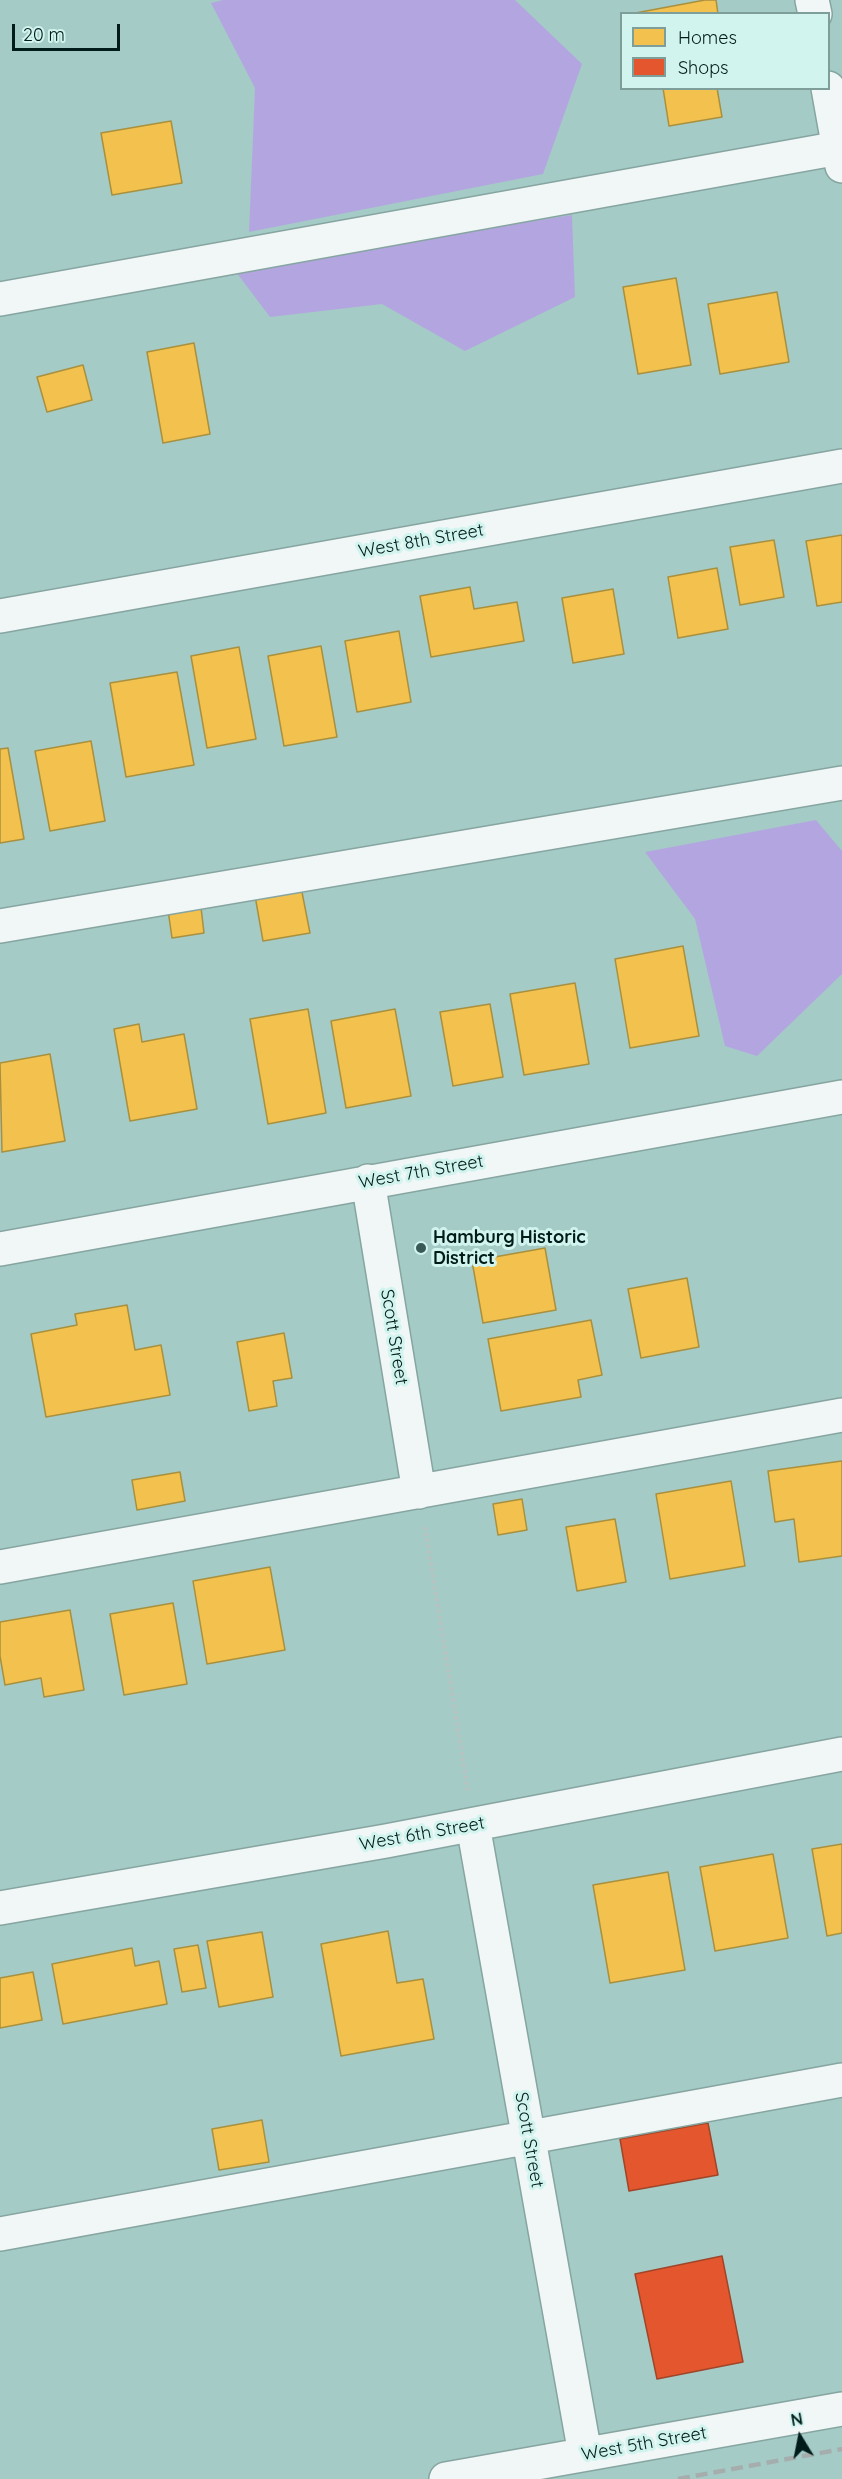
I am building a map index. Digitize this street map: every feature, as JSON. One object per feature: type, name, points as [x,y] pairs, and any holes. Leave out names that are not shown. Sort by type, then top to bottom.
[{"type":"street","points":[[0,299],[840,157],[828,90]]},
{"type":"street","name":"West 8th Street","points":[[0,616],[842,466]]},
{"type":"street","points":[[0,926],[842,783]]},
{"type":"street","name":"West 7th Street","points":[[0,1249],[842,1097]]},
{"type":"street","name":"Scott Street","points":[[368,1181],[419,1492]]},
{"type":"street","points":[[0,1567],[842,1414]]},
{"type":"street","name":"West 6th Street","points":[[0,1908],[473,1825],[842,1754]]},
{"type":"street","name":"Scott Street","points":[[473,1825],[585,2454]]},
{"type":"street","points":[[0,2234],[842,2080]]},
{"type":"street","name":"West 5th Street","points":[[446,2479],[842,2409]]},
{"type":"path","points":[[419,1492],[473,1825]]},
{"type":"shaded area","points":[[223,0],[515,0],[582,64],[543,174],[249,232],[255,88],[211,3]]},
{"type":"shaded area","points":[[572,215],[575,297],[465,351],[382,304],[270,317],[233,268]]},
{"type":"shaded area","points":[[816,820],[842,851],[842,974],[757,1056],[725,1046],[695,919],[645,852]]},
{"type":"building: Homes","points":[[716,0],[718,12],[641,12]]},
{"type":"building: Homes","points":[[663,90],[717,90],[722,117],[669,126]]},
{"type":"building: Homes","points":[[171,121],[182,183],[112,195],[101,133]]},
{"type":"building: Homes","points":[[676,278],[691,365],[638,374],[623,287]]},
{"type":"building: Homes","points":[[777,292],[789,362],[720,374],[708,304]]},
{"type":"building: Homes","points":[[194,343],[210,434],[163,443],[147,352]]},
{"type":"building: Homes","points":[[83,365],[92,400],[47,412],[37,377]]},
{"type":"building: Homes","points":[[842,535],[842,602],[817,606],[806,541]]},
{"type":"building: Homes","points":[[774,540],[784,597],[740,605],[730,547]]},
{"type":"building: Homes","points":[[717,568],[728,629],[678,638],[668,577]]},
{"type":"building: Homes","points":[[470,587],[474,609],[517,602],[524,641],[431,657],[420,596]]},
{"type":"building: Homes","points":[[613,589],[624,654],[573,663],[562,598]]},
{"type":"building: Homes","points":[[399,631],[411,702],[357,712],[345,641]]},
{"type":"building: Homes","points":[[321,646],[337,737],[284,746],[268,656]]},
{"type":"building: Homes","points":[[239,647],[256,739],[207,748],[191,656]]},
{"type":"building: Homes","points":[[177,672],[194,765],[126,777],[110,683]]},
{"type":"building: Homes","points":[[91,741],[105,821],[50,831],[35,751]]},
{"type":"building: Homes","points":[[8,748],[24,839],[0,843],[0,749]]},
{"type":"building: Homes","points":[[300,882],[310,933],[263,941],[254,890]]},
{"type":"building: Homes","points":[[200,899],[204,933],[172,938],[167,903]]},
{"type":"building: Homes","points":[[683,946],[699,1036],[630,1048],[615,959]]},
{"type":"building: Homes","points":[[575,983],[589,1064],[524,1075],[510,994]]},
{"type":"building: Homes","points":[[490,1004],[503,1077],[453,1086],[440,1012]]},
{"type":"building: Homes","points":[[308,1009],[326,1113],[268,1124],[250,1019]]},
{"type":"building: Homes","points":[[395,1009],[411,1096],[346,1108],[331,1021]]},
{"type":"building: Homes","points":[[139,1024],[142,1042],[184,1034],[197,1109],[130,1121],[114,1029]]},
{"type":"building: Homes","points":[[50,1054],[65,1141],[2,1152],[0,1063]]},
{"type":"building: Homes","points":[[545,1248],[556,1310],[483,1323],[472,1261]]},
{"type":"building: Homes","points":[[687,1278],[699,1347],[641,1358],[628,1289]]},
{"type":"building: Homes","points":[[127,1305],[135,1350],[161,1345],[170,1395],[46,1417],[31,1334],[77,1325],[75,1314]]},
{"type":"building: Homes","points":[[591,1320],[602,1375],[578,1380],[581,1397],[501,1411],[488,1339]]},
{"type":"building: Homes","points":[[284,1333],[292,1378],[273,1381],[277,1406],[249,1411],[237,1342]]},
{"type":"building: Homes","points":[[842,1461],[842,1556],[799,1562],[794,1519],[775,1522],[768,1471]]},
{"type":"building: Homes","points":[[180,1472],[185,1501],[137,1510],[132,1480]]},
{"type":"building: Homes","points":[[731,1481],[745,1566],[670,1579],[656,1494]]},
{"type":"building: Homes","points":[[522,1499],[527,1530],[498,1535],[493,1504]]},
{"type":"building: Homes","points":[[615,1519],[626,1582],[577,1591],[566,1527]]},
{"type":"building: Homes","points":[[270,1567],[285,1650],[207,1664],[193,1581]]},
{"type":"building: Homes","points":[[173,1603],[187,1684],[124,1695],[110,1614]]},
{"type":"building: Homes","points":[[70,1610],[84,1690],[44,1697],[41,1678],[5,1685],[0,1656],[0,1622]]},
{"type":"building: Homes","points":[[842,1844],[842,1933],[827,1936],[812,1849]]},
{"type":"building: Homes","points":[[773,1854],[788,1938],[715,1951],[700,1867]]},
{"type":"building: Homes","points":[[668,1872],[685,1970],[610,1983],[593,1885]]},
{"type":"building: Homes","points":[[388,1931],[397,1983],[423,1979],[434,2039],[341,2056],[321,1944]]},
{"type":"building: Homes","points":[[262,1932],[273,1997],[219,2007],[207,1941]]},
{"type":"building: Homes","points":[[198,1945],[206,1988],[182,1992],[174,1949]]},
{"type":"building: Homes","points":[[132,1948],[135,1966],[159,1961],[167,2004],[63,2024],[52,1964]]},
{"type":"building: Homes","points":[[33,1972],[42,2020],[0,2028],[0,1978]]},
{"type":"building: Homes","points":[[262,2120],[269,2162],[219,2170],[212,2129]]},
{"type":"building: Shops","points":[[708,2123],[718,2175],[629,2191],[620,2139]]},
{"type":"building: Shops","points":[[722,2256],[743,2362],[657,2379],[635,2274]]},
{"type":"railway","points":[[678,2479],[842,2449]]},
{"type":"place","name":"Hamburg Historic District","points":[[421,1248]]}]
